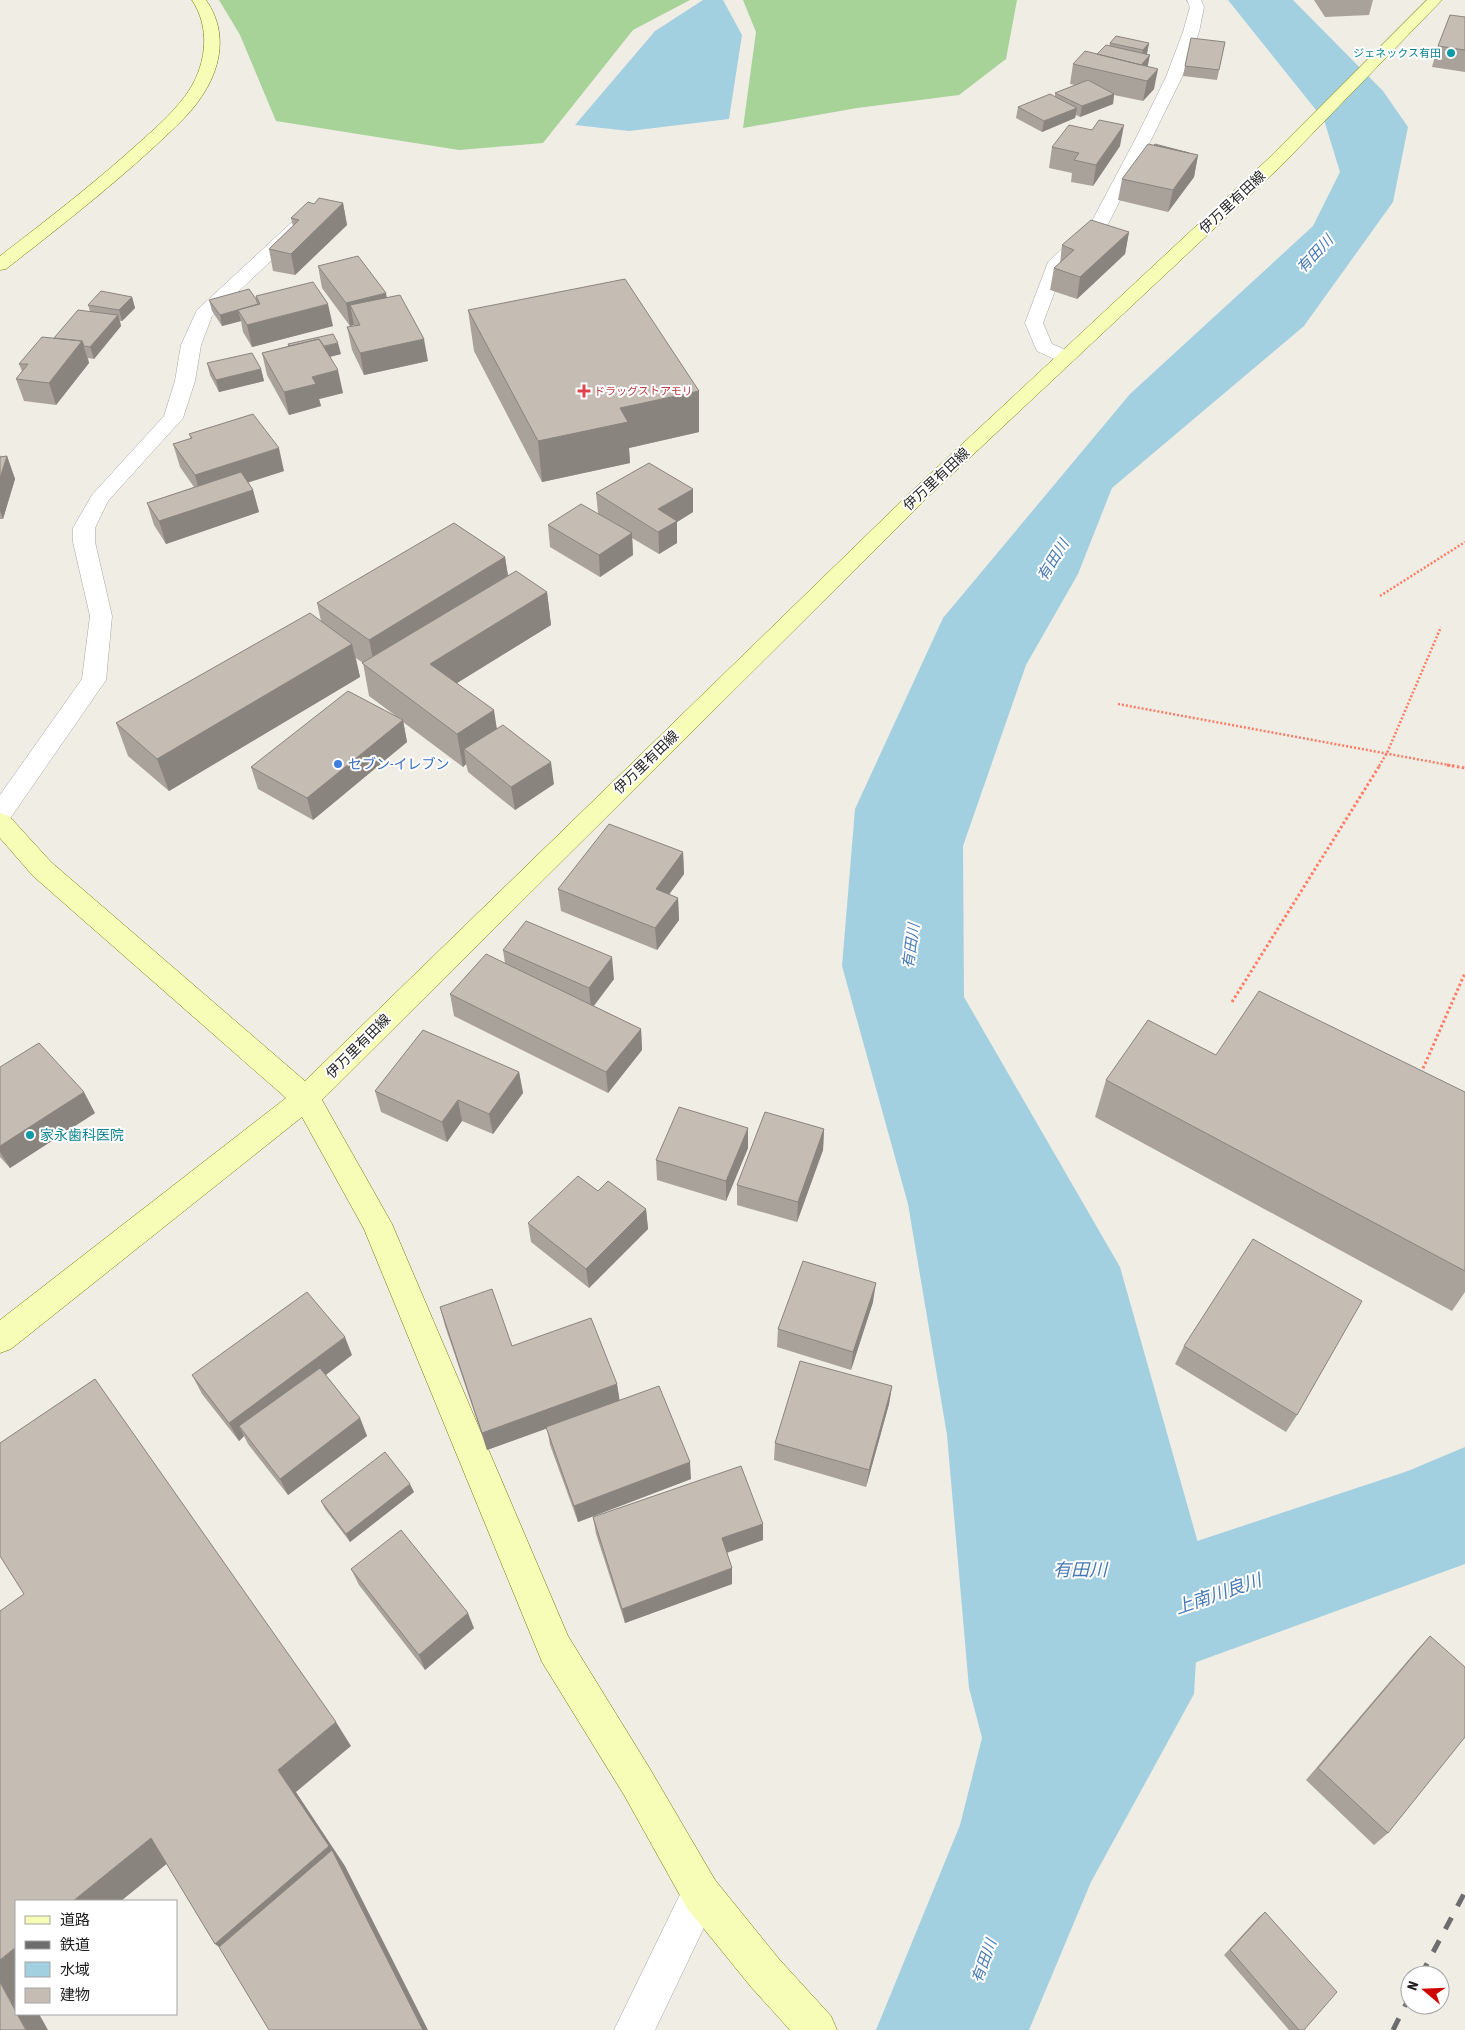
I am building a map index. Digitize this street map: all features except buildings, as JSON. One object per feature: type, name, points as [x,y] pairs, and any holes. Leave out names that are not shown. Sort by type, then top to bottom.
[{"type":"main road","points":[[0,265],[106,182],[156,136],[193,98],[210,65],[212,31],[207,9],[199,0]]},
{"type":"main road","name":"伊万里有田線","points":[[0,1338],[85,1274],[306,1098],[922,492],[1274,163],[1382,52],[1436,0]]},
{"type":"main road","points":[[0,822],[42,869],[306,1098],[377,1224],[554,1649],[637,1782],[701,1894],[765,1973],[817,2030]]},
{"type":"street","points":[[1066,357],[1044,347],[1034,324],[1056,262],[1098,224],[1145,136],[1174,77],[1191,32],[1197,8],[1194,0]]},
{"type":"street","points":[[0,814],[94,680],[101,616],[84,542],[84,528],[99,499],[173,418],[185,381],[191,345],[204,314],[302,223]]},
{"type":"street","points":[[634,2030],[701,1894]]},
{"type":"path","points":[[1380,596],[1465,542]]},
{"type":"path","points":[[1232,1002],[1387,753],[1441,627]]},
{"type":"path","points":[[1118,704],[1465,768]]},
{"type":"path","points":[[1420,1077],[1465,973]]},
{"type":"green space","points":[[219,0],[690,0],[633,30],[543,143],[459,150],[276,121],[240,35]]},
{"type":"green space","points":[[743,0],[1017,0],[1006,59],[959,95],[857,108],[743,128],[756,32]]},
{"type":"water","points":[[703,0],[723,0],[742,35],[729,119],[629,131],[575,125],[655,31]]},
{"type":"water","name":"有田川","points":[[1228,0],[1293,0],[1383,91],[1408,127],[1393,202],[1304,326],[1112,488],[1078,574],[1026,665],[963,846],[964,997],[1120,1267],[1202,1557],[1194,1694],[1091,1882],[1029,2030],[876,2030],[960,1825],[982,1738],[969,1688],[947,1435],[908,1204],[842,966],[855,809],[943,618],[1130,394],[1313,226],[1340,172],[1324,120]]},
{"type":"waterway","name":"上南川良川","points":[[1079,1658],[1137,1622],[1424,1523],[1465,1504]]},
{"type":"railway","points":[[1426,1965],[1465,1892]]},
{"type":"railway","points":[[1393,2030],[1400,2015]]},
{"type":"place","name":"ジェネックス有田","points":[[1451,53]]},
{"type":"place","name":"ドラッグストアモリ","points":[[584,391]]},
{"type":"place","name":"セブン-イレブン","points":[[338,764]]},
{"type":"place","name":"家永歯科医院","points":[[30,1135]]}]
